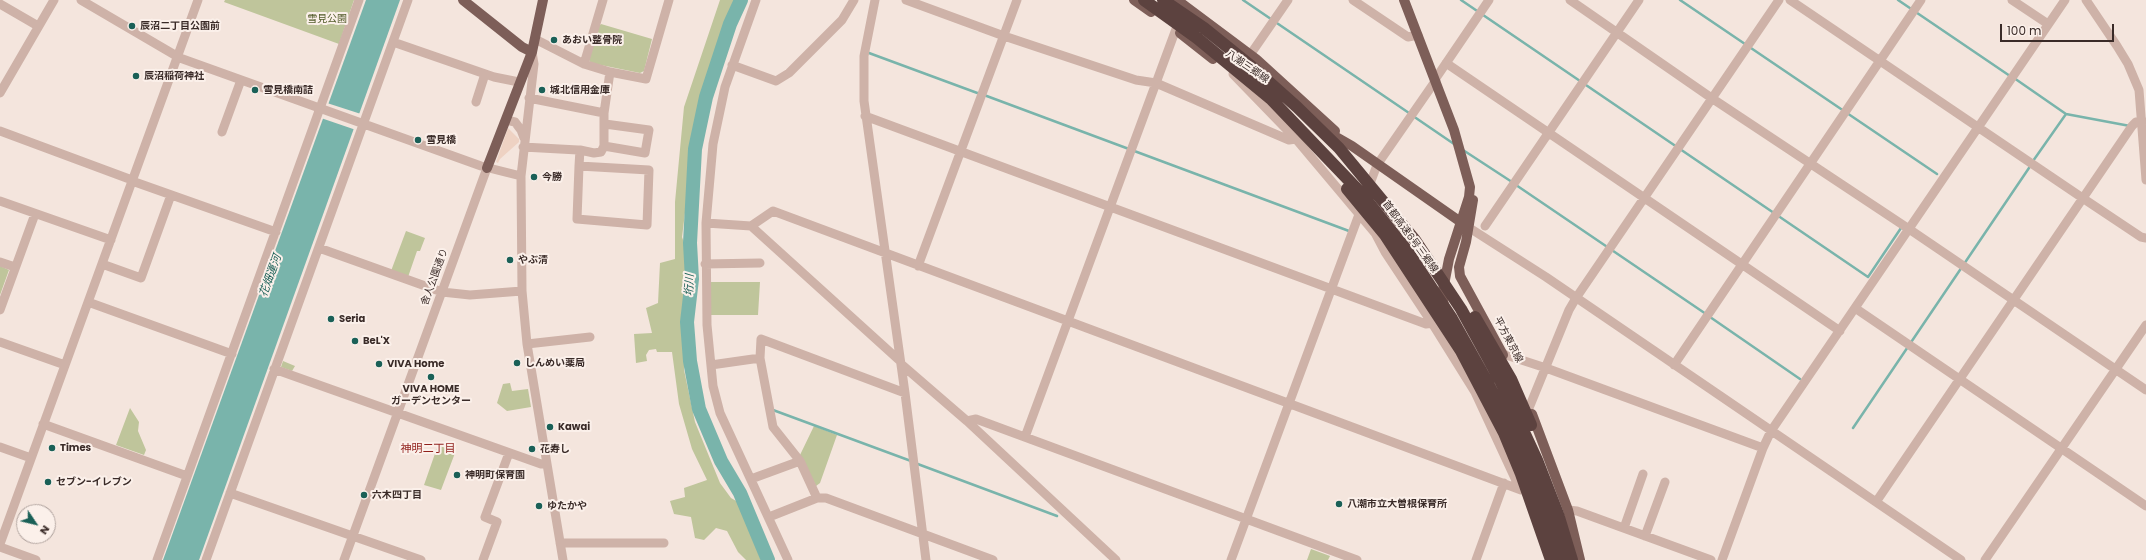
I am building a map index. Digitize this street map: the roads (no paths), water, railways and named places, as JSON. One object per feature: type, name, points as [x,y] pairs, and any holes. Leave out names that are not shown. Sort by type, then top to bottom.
[{"type":"highway","name":"首都高速6号三郷線","points":[[1144,0],[1197,38],[1270,99],[1378,212],[1406,249],[1451,317],[1489,385],[1526,462],[1548,517],[1562,560]]},
{"type":"highway","name":"首都高速6号三郷線","points":[[1163,0],[1204,28],[1251,66],[1297,107],[1338,148],[1391,209],[1415,240],[1462,309],[1518,416],[1558,514],[1572,560]]},
{"type":"highway","points":[[1270,99],[1284,120],[1320,157],[1385,235],[1461,351],[1504,433],[1522,474],[1551,560]]},
{"type":"highway","points":[[1338,148],[1390,197],[1414,228],[1490,340],[1511,379],[1547,462],[1572,541],[1580,560]]},
{"type":"main road","points":[[463,0],[522,47],[532,52]]},
{"type":"main road","name":"舎人公園通り","points":[[488,168],[519,82],[532,52],[542,0]]},
{"type":"main road","name":"八潮三郷線","points":[[1134,0],[1176,29],[1233,74],[1352,146]]},
{"type":"main road","name":"八潮三郷線","points":[[1177,0],[1250,55],[1352,146],[1377,165],[1465,224]]},
{"type":"main road","name":"平方東京線","points":[[1404,0],[1436,79],[1454,130],[1463,144],[1472,168],[1474,187],[1465,224],[1459,267],[1460,276],[1503,354],[1530,408],[1568,510],[1580,560]]},
{"type":"main road","name":"平方東京線","points":[[1465,224],[1449,259],[1442,296],[1446,317],[1478,370],[1502,420],[1533,492],[1555,560]]},
{"type":"street","points":[[0,93],[54,0]]},
{"type":"street","points":[[81,0],[177,56],[362,124],[488,168],[521,176]]},
{"type":"street","points":[[36,560],[0,545],[198,0]]},
{"type":"street","points":[[157,560],[322,109],[359,0]]},
{"type":"street","points":[[206,560],[408,0]]},
{"type":"street","points":[[584,64],[603,0]]},
{"type":"street","points":[[535,39],[584,64],[610,72],[646,79],[669,0]]},
{"type":"street","points":[[756,0],[732,65],[719,113],[713,144],[706,223],[705,264],[713,386],[720,413],[788,560]]},
{"type":"street","points":[[732,65],[776,81],[789,73],[842,20],[854,0]]},
{"type":"street","points":[[875,0],[864,56],[866,116],[884,254],[901,363],[926,560]]},
{"type":"street","points":[[906,0],[1004,36],[1136,80],[1156,83],[1288,140],[1296,139]]},
{"type":"street","points":[[918,266],[1017,0]]},
{"type":"street","points":[[1250,55],[1288,0]]},
{"type":"street","points":[[1353,0],[1408,37],[1418,35]]},
{"type":"street","points":[[1231,560],[1377,165],[1489,0]]},
{"type":"street","points":[[1570,0],[1713,99],[1909,229],[2146,390]]},
{"type":"street","points":[[1485,226],[1639,0]]},
{"type":"street","points":[[1530,408],[1569,310],[1576,298],[1779,0]]},
{"type":"street","points":[[1790,0],[2084,199],[2141,237],[2146,238]]},
{"type":"street","points":[[1674,365],[1921,0]]},
{"type":"street","points":[[2012,0],[2048,24]]},
{"type":"street","points":[[1722,560],[1763,448],[1772,431],[2065,0]]},
{"type":"street","points":[[2086,0],[2117,46],[2142,89],[2146,180]]},
{"type":"street","points":[[0,4],[38,26]]},
{"type":"street","points":[[1025,437],[1176,29]]},
{"type":"street","points":[[393,42],[485,74],[519,82]]},
{"type":"street","points":[[532,52],[534,64],[521,176],[522,291],[527,344],[563,560]]},
{"type":"street","points":[[1446,63],[1840,331]]},
{"type":"street","points":[[524,143],[580,150],[584,152],[601,152],[604,146],[604,114],[610,72]]},
{"type":"street","points":[[476,102],[485,74]]},
{"type":"street","points":[[1233,74],[1296,139],[1360,213],[1432,323],[1475,392],[1492,426],[1521,490],[1545,560]]},
{"type":"street","points":[[222,132],[241,80]]},
{"type":"street","points":[[530,98],[604,114]]},
{"type":"street","points":[[866,116],[1426,324],[1432,323]]},
{"type":"street","points":[[506,120],[515,122],[521,130],[524,143]]},
{"type":"street","points":[[1876,502],[2084,199],[2132,126],[2136,122],[2143,121]]},
{"type":"street","points":[[604,146],[645,153],[649,130],[605,124]]},
{"type":"street","points":[[0,131],[171,195],[276,232]]},
{"type":"street","points":[[579,166],[649,170],[647,224],[577,219],[579,166],[580,150]]},
{"type":"street","name":"舎人公園通り","points":[[344,560],[488,168]]},
{"type":"street","points":[[102,264],[141,278],[171,195]]},
{"type":"street","points":[[0,201],[111,240]]},
{"type":"street","points":[[706,223],[751,226],[773,211],[884,254],[1521,490]]},
{"type":"street","points":[[0,310],[35,214]]},
{"type":"street","points":[[1465,224],[1961,560]]},
{"type":"street","points":[[751,226],[967,421],[1116,560]]},
{"type":"street","points":[[319,248],[442,292],[470,295],[522,291]]},
{"type":"street","points":[[0,262],[15,267]]},
{"type":"street","points":[[705,264],[760,263]]},
{"type":"street","points":[[88,302],[232,354]]},
{"type":"street","points":[[1855,308],[2146,506]]},
{"type":"street","points":[[1985,560],[2146,325]]},
{"type":"street","points":[[527,344],[590,337]]},
{"type":"street","points":[[817,498],[800,461],[773,427],[760,358],[761,339],[905,393]]},
{"type":"street","points":[[0,342],[65,365]]},
{"type":"street","points":[[1503,354],[1546,368],[1763,448]]},
{"type":"street","points":[[711,364],[760,358]]},
{"type":"street","points":[[274,370],[509,453],[541,464],[546,464]]},
{"type":"street","points":[[967,421],[976,419],[1357,560]]},
{"type":"street","points":[[1492,426],[1502,420]]},
{"type":"street","points":[[44,424],[187,476]]},
{"type":"street","points":[[0,447],[31,458]]},
{"type":"street","points":[[483,560],[497,522],[485,517],[509,453]]},
{"type":"street","points":[[751,480],[800,461]]},
{"type":"street","points":[[1624,528],[1643,474]]},
{"type":"street","points":[[1645,536],[1665,482]]},
{"type":"street","points":[[1476,560],[1504,483]]},
{"type":"street","points":[[230,492],[421,560]]},
{"type":"street","points":[[769,517],[817,498],[826,498],[993,560]]},
{"type":"street","points":[[1568,510],[1577,511],[1710,560]]},
{"type":"street","points":[[560,544],[664,543]]},
{"type":"water","name":"花畑運河","points":[[366,0],[400,0],[199,560],[163,560]]},
{"type":"waterway","name":"垳川","points":[[741,0],[730,24],[706,97],[695,149],[690,243],[692,279],[687,322],[690,361],[699,409],[721,461],[740,493],[768,560]]},
{"type":"waterway","points":[[1243,0],[1409,113]]},
{"type":"waterway","points":[[1461,0],[1868,277],[1901,228]]},
{"type":"waterway","points":[[1680,0],[1937,174]]},
{"type":"waterway","points":[[1898,0],[2010,76]]},
{"type":"waterway","points":[[869,53],[980,94]]},
{"type":"waterway","points":[[2014,78],[2066,114]]},
{"type":"waterway","points":[[984,95],[1349,231]]},
{"type":"waterway","points":[[2033,161],[2066,114],[2130,126]]},
{"type":"waterway","points":[[1413,116],[1454,144]]},
{"type":"waterway","points":[[1463,150],[1512,182]]},
{"type":"waterway","points":[[1853,428],[2031,165]]},
{"type":"waterway","points":[[1516,185],[1706,314]]},
{"type":"waterway","points":[[1710,317],[1800,379]]},
{"type":"waterway","points":[[773,410],[911,461]]},
{"type":"waterway","points":[[915,463],[1057,516]]},
{"type":"place","name":"辰沼二丁目公園前","points":[[132,26]]},
{"type":"place","name":"あおい整骨院","points":[[554,40]]},
{"type":"place","name":"辰沼稲荷神社","points":[[136,76]]},
{"type":"place","name":"雪見橋南詰","points":[[255,90]]},
{"type":"place","name":"城北信用金庫","points":[[542,90]]},
{"type":"place","name":"雪見橋","points":[[418,140]]},
{"type":"place","name":"今勝","points":[[534,177]]},
{"type":"place","name":"やぶ清","points":[[510,260]]},
{"type":"place","name":"Seria","points":[[331,319]]},
{"type":"place","name":"BeL'X","points":[[355,341]]},
{"type":"place","name":"しんめい薬局","points":[[517,363]]},
{"type":"place","name":"VIVA Home","points":[[379,364]]},
{"type":"place","name":"VIVA HOME ガーデンセンター","points":[[431,377]]},
{"type":"place","name":"Kawai","points":[[550,427]]},
{"type":"place","name":"Times","points":[[52,448]]},
{"type":"place","name":"花寿し","points":[[532,449]]},
{"type":"place","name":"神明町保育園","points":[[457,475]]},
{"type":"place","name":"セブン-イレブン","points":[[48,482]]},
{"type":"place","name":"六木四丁目","points":[[364,495]]},
{"type":"place","name":"八潮市立大曽根保育所","points":[[1339,504]]},
{"type":"place","name":"ゆたかや","points":[[539,506]]},
{"type":"district","name":"神明二丁目","points":[[428,449]]},
{"type":"park label","name":"雪見公園","points":[[327,19]]}]
